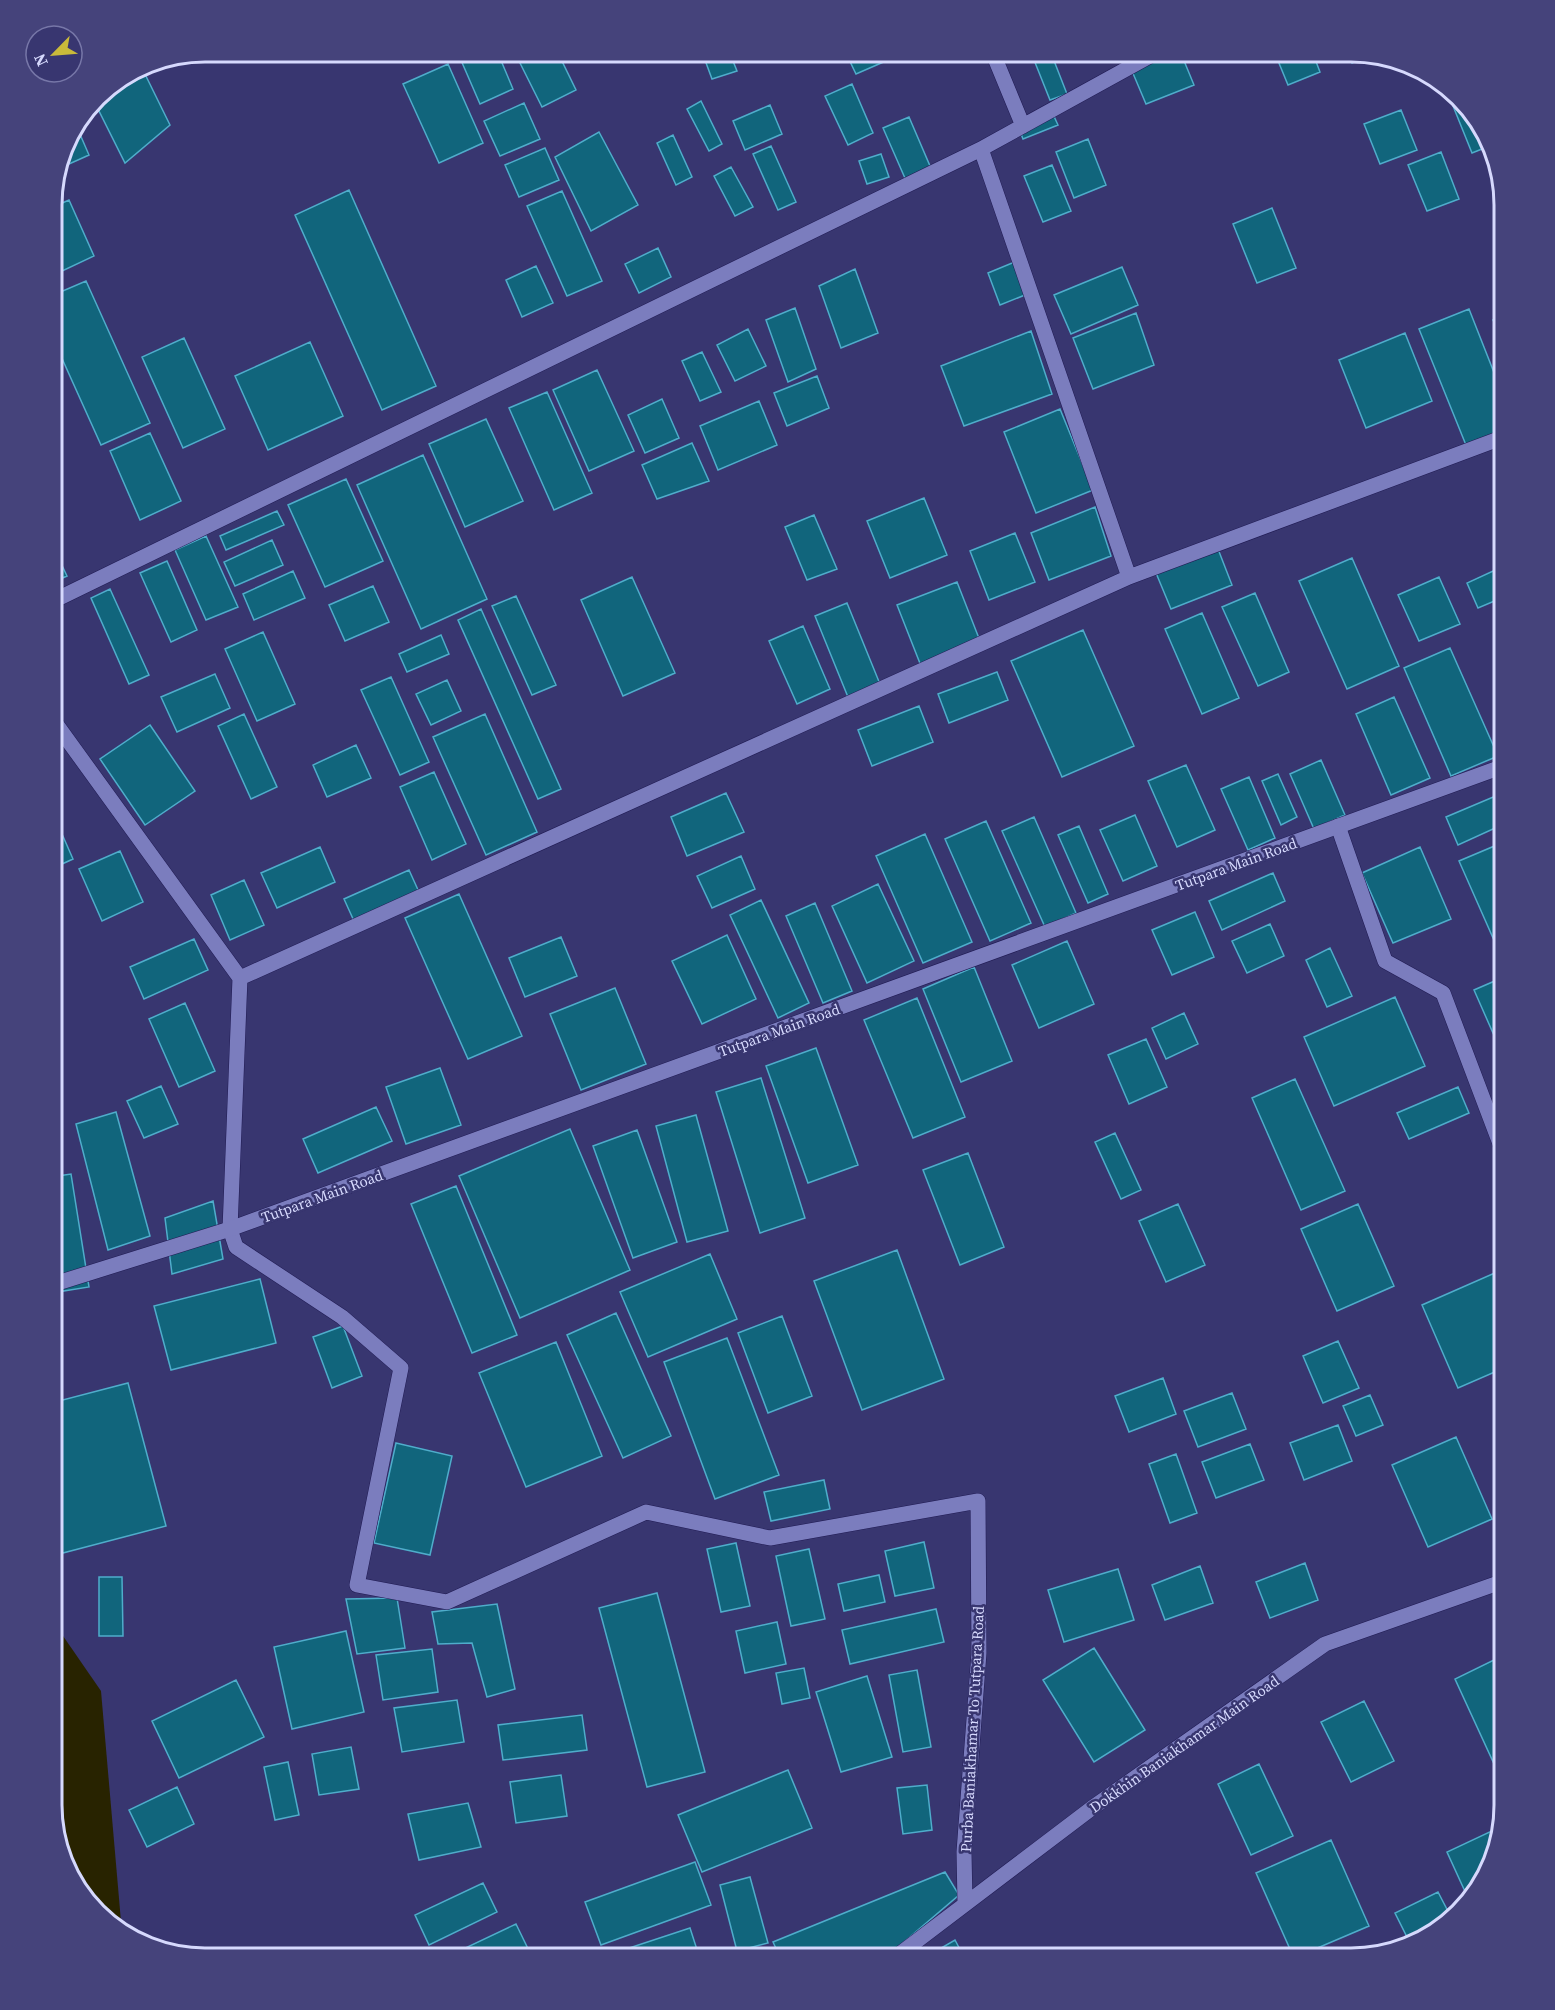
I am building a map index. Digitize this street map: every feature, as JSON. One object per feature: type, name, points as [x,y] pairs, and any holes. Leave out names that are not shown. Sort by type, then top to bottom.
[{"type":"street","points":[[997,62],[1023,126]]},
{"type":"street","points":[[62,597],[981,149],[1139,62]]},
{"type":"street","points":[[981,149],[1129,577]]},
{"type":"street","points":[[240,978],[1129,577],[1494,441]]},
{"type":"street","points":[[62,732],[240,978],[230,1229]]},
{"type":"street","name":"Tutpara Main Road","points":[[62,1282],[230,1229],[1494,770]]},
{"type":"street","points":[[1338,826],[1385,961],[1443,993],[1494,1128]]},
{"type":"street","name":"Purba Baniakhamar To Tutpara Road","points":[[230,1229],[236,1247],[342,1317],[401,1368],[357,1585],[447,1602],[646,1512],[770,1538],[978,1501],[979,1653],[964,1852],[965,1903]]},
{"type":"street","name":"Dokkhin Baniakhamar Main Road","points":[[907,1948],[1092,1808],[1325,1644],[1494,1585]]},
{"type":"shaded area","points":[[62,1634],[101,1691],[121,1921],[97,1900],[86,1885],[72,1860],[66,1842],[62,1805]]},
{"type":"building","points":[[462,62],[502,62],[513,89],[480,104]]},
{"type":"building","points":[[520,62],[562,62],[576,90],[542,107]]},
{"type":"building","points":[[706,62],[733,62],[737,71],[712,79]]},
{"type":"building","points":[[850,62],[883,62],[856,74]]},
{"type":"building","points":[[1035,62],[1055,62],[1067,94],[1050,100]]},
{"type":"building","points":[[1154,62],[1185,62],[1194,85],[1146,104],[1132,71]]},
{"type":"building","points":[[1279,62],[1316,62],[1320,72],[1288,85]]},
{"type":"building","points":[[448,64],[483,143],[439,163],[403,84]]},
{"type":"building","points":[[145,74],[170,125],[125,163],[98,109],[110,97]]},
{"type":"building","points":[[852,84],[873,133],[848,145],[825,96]]},
{"type":"building","points":[[701,101],[722,144],[709,151],[687,109]]},
{"type":"building","points":[[524,103],[540,139],[500,156],[484,121]]},
{"type":"building","points":[[1452,103],[1479,141],[1482,149],[1472,153]]},
{"type":"building","points":[[770,105],[782,134],[745,150],[733,121]]},
{"type":"building","points":[[1401,110],[1417,150],[1380,164],[1364,124]]},
{"type":"building","points":[[1052,112],[1058,125],[1023,139],[1018,126]]},
{"type":"building","points":[[909,117],[933,173],[908,185],[883,128]]},
{"type":"building","points":[[599,132],[638,205],[591,231],[555,157]]},
{"type":"building","points":[[80,135],[89,155],[67,165]]},
{"type":"building","points":[[673,135],[692,177],[676,185],[657,143]]},
{"type":"building","points":[[1088,139],[1106,185],[1074,198],[1056,152]]},
{"type":"building","points":[[771,146],[796,202],[778,210],[753,154]]},
{"type":"building","points":[[545,148],[559,180],[519,197],[505,165]]},
{"type":"building","points":[[1441,152],[1459,199],[1427,211],[1408,165]]},
{"type":"building","points":[[881,154],[889,177],[867,184],[859,161]]},
{"type":"building","points":[[1052,165],[1071,211],[1043,222],[1024,176]]},
{"type":"building","points":[[731,167],[753,207],[735,216],[714,176]]},
{"type":"building","points":[[349,190],[436,386],[382,410],[295,215]]},
{"type":"building","points":[[562,191],[602,281],[567,296],[527,206]]},
{"type":"building","points":[[69,200],[94,256],[62,271],[62,203]]},
{"type":"building","points":[[1272,208],[1296,268],[1257,283],[1233,224]]},
{"type":"building","points":[[658,248],[671,277],[639,293],[625,264]]},
{"type":"building","points":[[1017,261],[1030,293],[1000,305],[988,273]]},
{"type":"building","points":[[536,266],[553,303],[522,317],[506,280]]},
{"type":"building","points":[[1122,267],[1138,305],[1071,334],[1054,295]]},
{"type":"building","points":[[855,269],[878,333],[841,348],[819,286]]},
{"type":"building","points":[[86,281],[150,423],[101,445],[62,358],[62,291]]},
{"type":"building","points":[[795,308],[816,369],[788,382],[766,320]]},
{"type":"building","points":[[1469,309],[1494,373],[1494,439],[1468,450],[1419,329]]},
{"type":"building","points":[[1136,313],[1154,365],[1093,389],[1073,338]]},
{"type":"building","points":[[748,329],[766,366],[735,381],[717,345]]},
{"type":"building","points":[[1031,331],[1052,394],[964,426],[941,366]]},
{"type":"building","points":[[1405,333],[1432,401],[1366,428],[1339,360]]},
{"type":"building","points":[[184,338],[225,429],[183,448],[142,357]]},
{"type":"building","points":[[310,342],[343,416],[268,450],[235,376]]},
{"type":"building","points":[[702,352],[721,392],[700,401],[682,361]]},
{"type":"building","points":[[597,370],[634,451],[589,471],[553,390]]},
{"type":"building","points":[[817,376],[829,408],[787,426],[774,393]]},
{"type":"building","points":[[547,392],[592,493],[554,510],[509,408]]},
{"type":"building","points":[[662,399],[679,438],[645,453],[628,415]]},
{"type":"building","points":[[759,401],[777,445],[718,470],[700,426]]},
{"type":"building","points":[[1060,409],[1093,490],[1036,513],[1004,432]]},
{"type":"building","points":[[486,419],[523,501],[465,527],[429,444]]},
{"type":"building","points":[[150,433],[181,501],[140,520],[110,451]]},
{"type":"building","points":[[692,443],[709,481],[657,499],[642,465]]},
{"type":"building","points":[[423,455],[487,599],[421,629],[357,485]]},
{"type":"building","points":[[346,479],[383,561],[325,587],[288,505]]},
{"type":"building","points":[[924,498],[947,555],[890,578],[867,521]]},
{"type":"building","points":[[1095,507],[1111,556],[1049,580],[1031,533]]},
{"type":"building","points":[[277,511],[284,525],[226,550],[220,536]]},
{"type":"building","points":[[814,515],[837,569],[807,580],[785,527]]},
{"type":"building","points":[[1015,533],[1035,582],[989,600],[970,551]]},
{"type":"building","points":[[206,536],[238,607],[206,620],[175,550]]},
{"type":"building","points":[[272,540],[283,565],[235,586],[224,562]]},
{"type":"building","points":[[1218,549],[1232,585],[1171,609],[1156,573]]},
{"type":"building","points":[[1352,558],[1399,666],[1347,689],[1299,581]]},
{"type":"building","points":[[167,561],[197,630],[171,642],[140,573]]},
{"type":"building","points":[[62,565],[67,576],[62,578]]},
{"type":"building","points":[[293,571],[305,598],[254,620],[243,594]]},
{"type":"building","points":[[1494,571],[1494,601],[1478,608],[1467,583]]},
{"type":"building","points":[[632,577],[675,673],[623,696],[581,600]]},
{"type":"building","points":[[1439,577],[1460,624],[1419,641],[1398,595]]},
{"type":"building","points":[[957,582],[982,646],[923,671],[897,605]]},
{"type":"building","points":[[373,586],[389,622],[345,641],[329,605]]},
{"type":"building","points":[[110,589],[149,675],[129,684],[91,598]]},
{"type":"building","points":[[1255,593],[1289,672],[1258,686],[1222,607]]},
{"type":"building","points":[[516,596],[556,685],[532,695],[492,606]]},
{"type":"building","points":[[847,603],[882,689],[850,702],[815,616]]},
{"type":"building","points":[[481,609],[561,789],[538,799],[458,620]]},
{"type":"building","points":[[1202,613],[1239,698],[1202,714],[1165,629]]},
{"type":"building","points":[[803,626],[830,689],[797,704],[769,641]]},
{"type":"building","points":[[1083,630],[1134,746],[1062,777],[1011,661]]},
{"type":"building","points":[[263,632],[295,704],[257,721],[225,649]]},
{"type":"building","points":[[441,635],[449,654],[407,672],[399,654]]},
{"type":"building","points":[[1450,648],[1494,747],[1494,758],[1451,776],[1404,668]]},
{"type":"building","points":[[997,672],[1008,700],[949,723],[938,694]]},
{"type":"building","points":[[215,674],[230,708],[177,732],[161,697]]},
{"type":"building","points":[[391,677],[429,762],[400,775],[361,690]]},
{"type":"building","points":[[447,680],[461,711],[431,725],[416,694]]},
{"type":"building","points":[[1394,697],[1430,778],[1391,795],[1356,714]]},
{"type":"building","points":[[919,706],[933,742],[872,766],[858,730]]},
{"type":"building","points":[[244,714],[277,787],[251,799],[218,726]]},
{"type":"building","points":[[485,714],[537,832],[486,855],[433,737]]},
{"type":"building","points":[[150,725],[195,791],[145,825],[100,759]]},
{"type":"building","points":[[356,745],[371,778],[327,797],[313,765]]},
{"type":"building","points":[[1321,760],[1345,815],[1314,829],[1290,774]]},
{"type":"building","points":[[1186,765],[1215,830],[1177,847],[1148,781]]},
{"type":"building","points":[[434,772],[466,844],[432,860],[400,787]]},
{"type":"building","points":[[1278,774],[1297,817],[1281,825],[1262,781]]},
{"type":"building","points":[[1249,777],[1275,838],[1248,850],[1221,789]]},
{"type":"building","points":[[726,793],[744,832],[687,856],[671,817]]},
{"type":"building","points":[[1494,797],[1494,829],[1458,845],[1446,817]]},
{"type":"building","points":[[1135,815],[1157,866],[1123,881],[1100,830]]},
{"type":"building","points":[[1034,817],[1076,913],[1045,927],[1002,831]]},
{"type":"building","points":[[986,821],[1031,923],[990,941],[945,839]]},
{"type":"building","points":[[1079,826],[1108,894],[1088,903],[1058,835]]},
{"type":"building","points":[[62,834],[73,859],[62,864]]},
{"type":"building","points":[[925,834],[972,942],[923,963],[876,856]]},
{"type":"building","points":[[1494,846],[1494,940],[1459,861]]},
{"type":"building","points":[[320,847],[335,882],[277,908],[261,873]]},
{"type":"building","points":[[1420,847],[1451,919],[1393,943],[1362,873]]},
{"type":"building","points":[[120,851],[143,902],[102,921],[79,869]]},
{"type":"building","points":[[741,856],[755,889],[712,908],[697,876]]},
{"type":"building","points":[[409,870],[419,892],[354,921],[344,899]]},
{"type":"building","points":[[1273,873],[1285,901],[1222,930],[1209,901]]},
{"type":"building","points":[[244,880],[264,925],[230,940],[211,895]]},
{"type":"building","points":[[878,884],[914,961],[867,983],[832,906]]},
{"type":"building","points":[[459,894],[522,1036],[468,1059],[405,918]]},
{"type":"building","points":[[761,900],[809,1003],[778,1018],[730,915]]},
{"type":"building","points":[[815,903],[852,991],[823,1003],[786,916]]},
{"type":"building","points":[[1195,912],[1214,957],[1172,975],[1152,930]]},
{"type":"building","points":[[1270,924],[1284,956],[1247,973],[1232,941]]},
{"type":"building","points":[[727,935],[756,999],[702,1024],[672,961]]},
{"type":"building","points":[[561,937],[577,976],[525,997],[509,958]]},
{"type":"building","points":[[194,939],[208,970],[144,999],[130,967]]},
{"type":"building","points":[[1067,941],[1094,1004],[1039,1028],[1012,965]]},
{"type":"building","points":[[1330,948],[1352,996],[1327,1007],[1306,960]]},
{"type":"building","points":[[974,967],[1012,1061],[961,1082],[923,989]]},
{"type":"building","points":[[1494,981],[1494,1035],[1474,990]]},
{"type":"building","points":[[615,988],[646,1064],[581,1090],[550,1014]]},
{"type":"building","points":[[1395,997],[1425,1066],[1334,1106],[1304,1037]]},
{"type":"building","points":[[917,998],[965,1117],[913,1138],[864,1020]]},
{"type":"building","points":[[185,1003],[215,1071],[179,1087],[149,1019]]},
{"type":"building","points":[[1184,1013],[1198,1044],[1166,1059],[1152,1028]]},
{"type":"building","points":[[1146,1039],[1167,1087],[1129,1104],[1108,1055]]},
{"type":"building","points":[[816,1048],[858,1165],[808,1183],[766,1066]]},
{"type":"building","points":[[440,1068],[461,1125],[406,1144],[386,1087]]},
{"type":"building","points":[[761,1078],[805,1218],[760,1233],[716,1092]]},
{"type":"building","points":[[1295,1079],[1345,1191],[1301,1210],[1252,1098]]},
{"type":"building","points":[[161,1086],[178,1124],[144,1138],[127,1101]]},
{"type":"building","points":[[1458,1087],[1469,1113],[1409,1139],[1397,1113]]},
{"type":"building","points":[[376,1107],[392,1141],[318,1173],[303,1139]]},
{"type":"building","points":[[116,1112],[150,1236],[108,1250],[76,1124]]},
{"type":"building","points":[[696,1115],[728,1231],[687,1242],[656,1126]]},
{"type":"building","points":[[570,1129],[630,1270],[520,1318],[459,1176]]},
{"type":"building","points":[[637,1130],[677,1242],[633,1258],[593,1146]]},
{"type":"building","points":[[1115,1133],[1141,1190],[1121,1199],[1095,1142]]},
{"type":"building","points":[[968,1153],[1004,1247],[960,1265],[923,1170]]},
{"type":"building","points":[[71,1174],[89,1287],[62,1291],[62,1175]]},
{"type":"building","points":[[456,1186],[517,1335],[472,1353],[411,1204]]},
{"type":"building","points":[[213,1201],[223,1259],[172,1274],[165,1218]]},
{"type":"building","points":[[1178,1204],[1205,1265],[1166,1282],[1139,1221]]},
{"type":"building","points":[[1358,1204],[1394,1286],[1337,1311],[1301,1229]]},
{"type":"building","points":[[897,1250],[944,1379],[862,1410],[814,1281]]},
{"type":"building","points":[[710,1254],[737,1319],[648,1357],[620,1292]]},
{"type":"building","points":[[1494,1273],[1494,1372],[1458,1388],[1422,1305]]},
{"type":"building","points":[[260,1279],[276,1343],[171,1370],[154,1306]]},
{"type":"building","points":[[616,1313],[671,1436],[623,1458],[567,1335]]},
{"type":"building","points":[[782,1316],[812,1396],[768,1413],[738,1333]]},
{"type":"building","points":[[343,1326],[362,1376],[332,1388],[313,1337]]},
{"type":"building","points":[[727,1338],[779,1475],[715,1499],[664,1362]]},
{"type":"building","points":[[1338,1341],[1359,1388],[1323,1403],[1303,1356]]},
{"type":"building","points":[[556,1342],[602,1456],[526,1487],[479,1373]]},
{"type":"building","points":[[1163,1378],[1176,1414],[1129,1432],[1115,1396]]},
{"type":"building","points":[[128,1383],[166,1526],[62,1553],[62,1400]]},
{"type":"building","points":[[1232,1393],[1246,1429],[1198,1447],[1184,1411]]},
{"type":"building","points":[[1370,1395],[1383,1425],[1356,1436],[1343,1406]]},
{"type":"building","points":[[1338,1425],[1352,1461],[1304,1480],[1290,1443]]},
{"type":"building","points":[[1456,1437],[1492,1519],[1428,1547],[1392,1465]]},
{"type":"building","points":[[396,1443],[452,1456],[430,1555],[374,1543]]},
{"type":"building","points":[[1250,1444],[1264,1480],[1216,1498],[1202,1462]]},
{"type":"building","points":[[1176,1454],[1197,1513],[1170,1523],[1149,1464]]},
{"type":"building","points":[[824,1480],[830,1509],[771,1521],[764,1492]]},
{"type":"building","points":[[924,1542],[934,1588],[895,1596],[885,1551]]},
{"type":"building","points":[[736,1543],[750,1606],[721,1612],[707,1549]]},
{"type":"building","points":[[809,1549],[825,1619],[791,1626],[776,1556]]},
{"type":"building","points":[[1305,1563],[1318,1600],[1270,1618],[1256,1582]]},
{"type":"building","points":[[1200,1566],[1213,1603],[1165,1620],[1152,1585]]},
{"type":"building","points":[[1118,1569],[1134,1620],[1064,1642],[1048,1590]]},
{"type":"building","points":[[879,1575],[885,1602],[844,1611],[838,1584]]},
{"type":"building","points":[[99,1577],[122,1577],[123,1636],[99,1636]]},
{"type":"building","points":[[657,1593],[705,1772],[647,1787],[599,1608]]},
{"type":"building","points":[[397,1598],[405,1648],[357,1654],[346,1599]]},
{"type":"building","points":[[497,1604],[515,1689],[487,1697],[472,1643],[438,1644],[432,1612]]},
{"type":"building","points":[[936,1609],[944,1642],[850,1664],[842,1630]]},
{"type":"building","points":[[777,1622],[786,1664],[745,1673],[736,1631]]},
{"type":"building","points":[[346,1631],[364,1712],[292,1729],[274,1647]]},
{"type":"building","points":[[1094,1648],[1145,1730],[1094,1762],[1043,1680]]},
{"type":"building","points":[[432,1649],[438,1692],[383,1700],[376,1655]]},
{"type":"building","points":[[1494,1660],[1494,1764],[1455,1679]]},
{"type":"building","points":[[804,1668],[810,1698],[782,1704],[776,1673]]},
{"type":"building","points":[[917,1670],[931,1747],[903,1752],[889,1675]]},
{"type":"building","points":[[867,1676],[892,1757],[841,1772],[816,1692]]},
{"type":"building","points":[[236,1680],[264,1737],[179,1778],[152,1721]]},
{"type":"building","points":[[457,1700],[464,1742],[402,1752],[394,1708]]},
{"type":"building","points":[[1364,1701],[1394,1761],[1351,1782],[1321,1722]]},
{"type":"building","points":[[582,1715],[587,1750],[503,1760],[498,1725]]},
{"type":"building","points":[[351,1747],[359,1789],[319,1795],[312,1754]]},
{"type":"building","points":[[288,1762],[299,1815],[275,1820],[264,1767]]},
{"type":"building","points":[[1259,1764],[1293,1836],[1251,1855],[1218,1784]]},
{"type":"building","points":[[788,1770],[812,1828],[702,1872],[678,1815]]},
{"type":"building","points":[[561,1775],[567,1816],[516,1823],[510,1782]]},
{"type":"building","points":[[927,1785],[932,1830],[903,1834],[897,1788]]},
{"type":"building","points":[[177,1787],[194,1824],[147,1847],[129,1810]]},
{"type":"building","points":[[468,1803],[481,1847],[419,1860],[408,1814]]},
{"type":"building","points":[[1491,1831],[1479,1869],[1465,1891],[1447,1852]]},
{"type":"building","points":[[1331,1840],[1369,1926],[1317,1948],[1290,1948],[1256,1873]]},
{"type":"building","points":[[695,1862],[711,1905],[601,1945],[585,1902]]},
{"type":"building","points":[[945,1872],[959,1895],[897,1948],[776,1948],[773,1942]]},
{"type":"building","points":[[750,1877],[768,1943],[749,1948],[736,1948],[720,1885]]},
{"type":"building","points":[[483,1883],[497,1912],[429,1945],[415,1915]]},
{"type":"building","points":[[1438,1892],[1448,1910],[1407,1937],[1395,1913]]},
{"type":"building","points":[[516,1924],[528,1948],[465,1948]]},
{"type":"building","points":[[690,1928],[696,1948],[629,1948]]},
{"type":"building","points":[[955,1940],[959,1948],[941,1948]]}]
